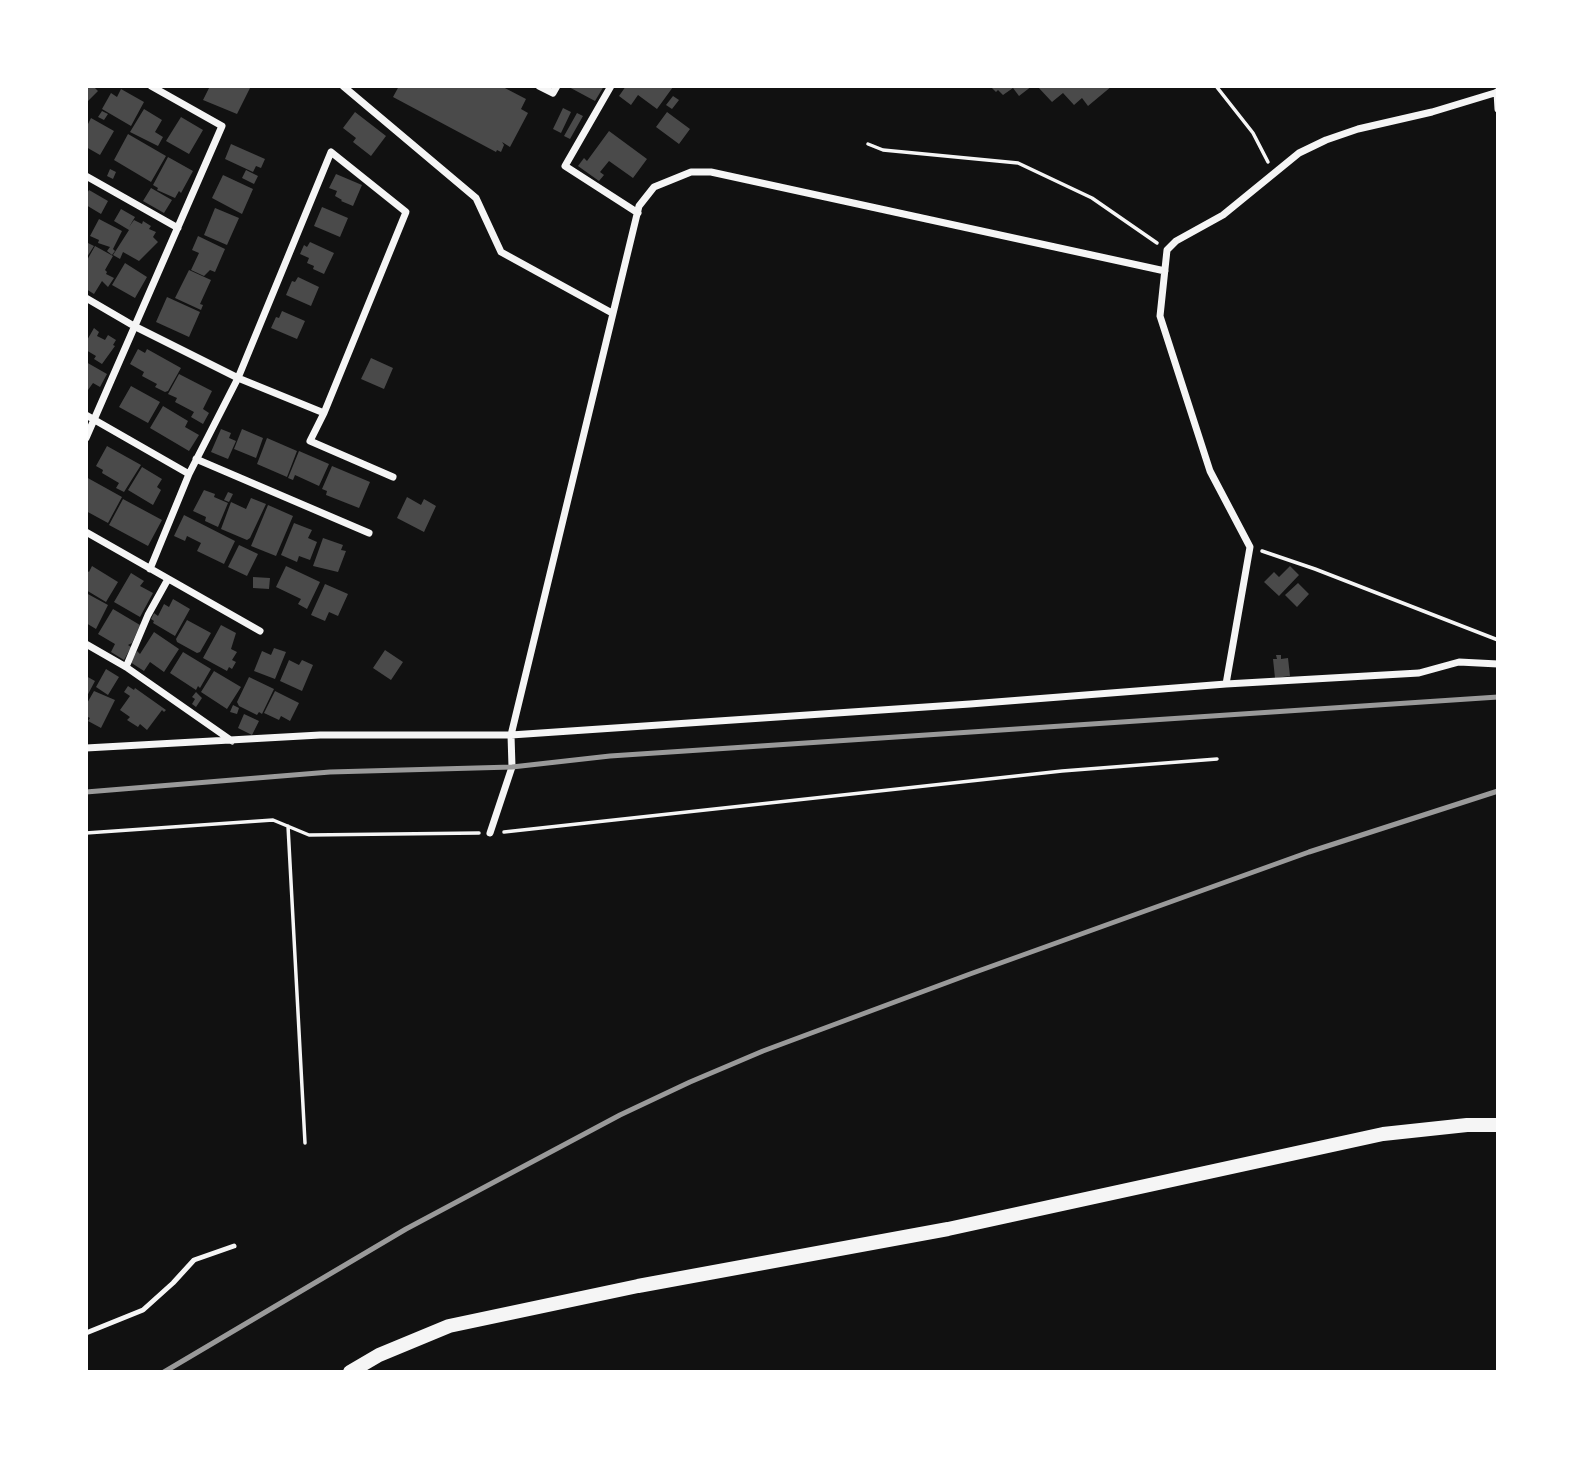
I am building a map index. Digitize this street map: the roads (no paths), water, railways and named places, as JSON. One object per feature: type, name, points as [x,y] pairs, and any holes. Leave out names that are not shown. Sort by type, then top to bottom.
[{"type":"main road","points":[[350,1372],[379,1355],[449,1326],[638,1286],[948,1229],[1383,1134],[1467,1125],[1498,1125]]},
{"type":"street","points":[[86,438],[222,126],[151,86]]},
{"type":"street","points":[[343,86],[477,198],[501,252],[612,313]]},
{"type":"street","points":[[539,86],[553,93],[557,86]]},
{"type":"street","points":[[611,86],[565,166],[638,213]]},
{"type":"street","points":[[1226,684],[1250,547],[1210,471],[1160,316],[1167,250],[1176,241],[1223,215],[1299,153],[1326,140],[1498,92],[1498,109]]},
{"type":"street","points":[[150,569],[189,474],[238,378],[331,152],[406,212],[310,441],[393,477]]},
{"type":"street","points":[[490,833],[512,767],[511,735],[639,206],[654,187],[691,172],[711,172],[1165,271]]},
{"type":"street","points":[[86,176],[178,228]]},
{"type":"street","points":[[86,298],[134,326],[238,378],[324,413]]},
{"type":"street","points":[[86,415],[189,474]]},
{"type":"street","points":[[196,459],[369,533]]},
{"type":"street","points":[[86,532],[260,631]]},
{"type":"street","points":[[126,667],[148,615],[168,579]]},
{"type":"street","points":[[86,644],[126,667],[233,741]]},
{"type":"street","points":[[86,748],[320,735],[511,735],[1226,684],[1419,673],[1460,662],[1498,664]]},
{"type":"lane","points":[[86,1334],[143,1310],[194,1260],[234,1246]]},
{"type":"railway","points":[[86,792],[330,772],[512,767],[610,756],[1498,697]]},
{"type":"railway","points":[[164,1372],[406,1229],[620,1115],[690,1082],[763,1051],[970,974],[1309,852],[1498,791]]}]
